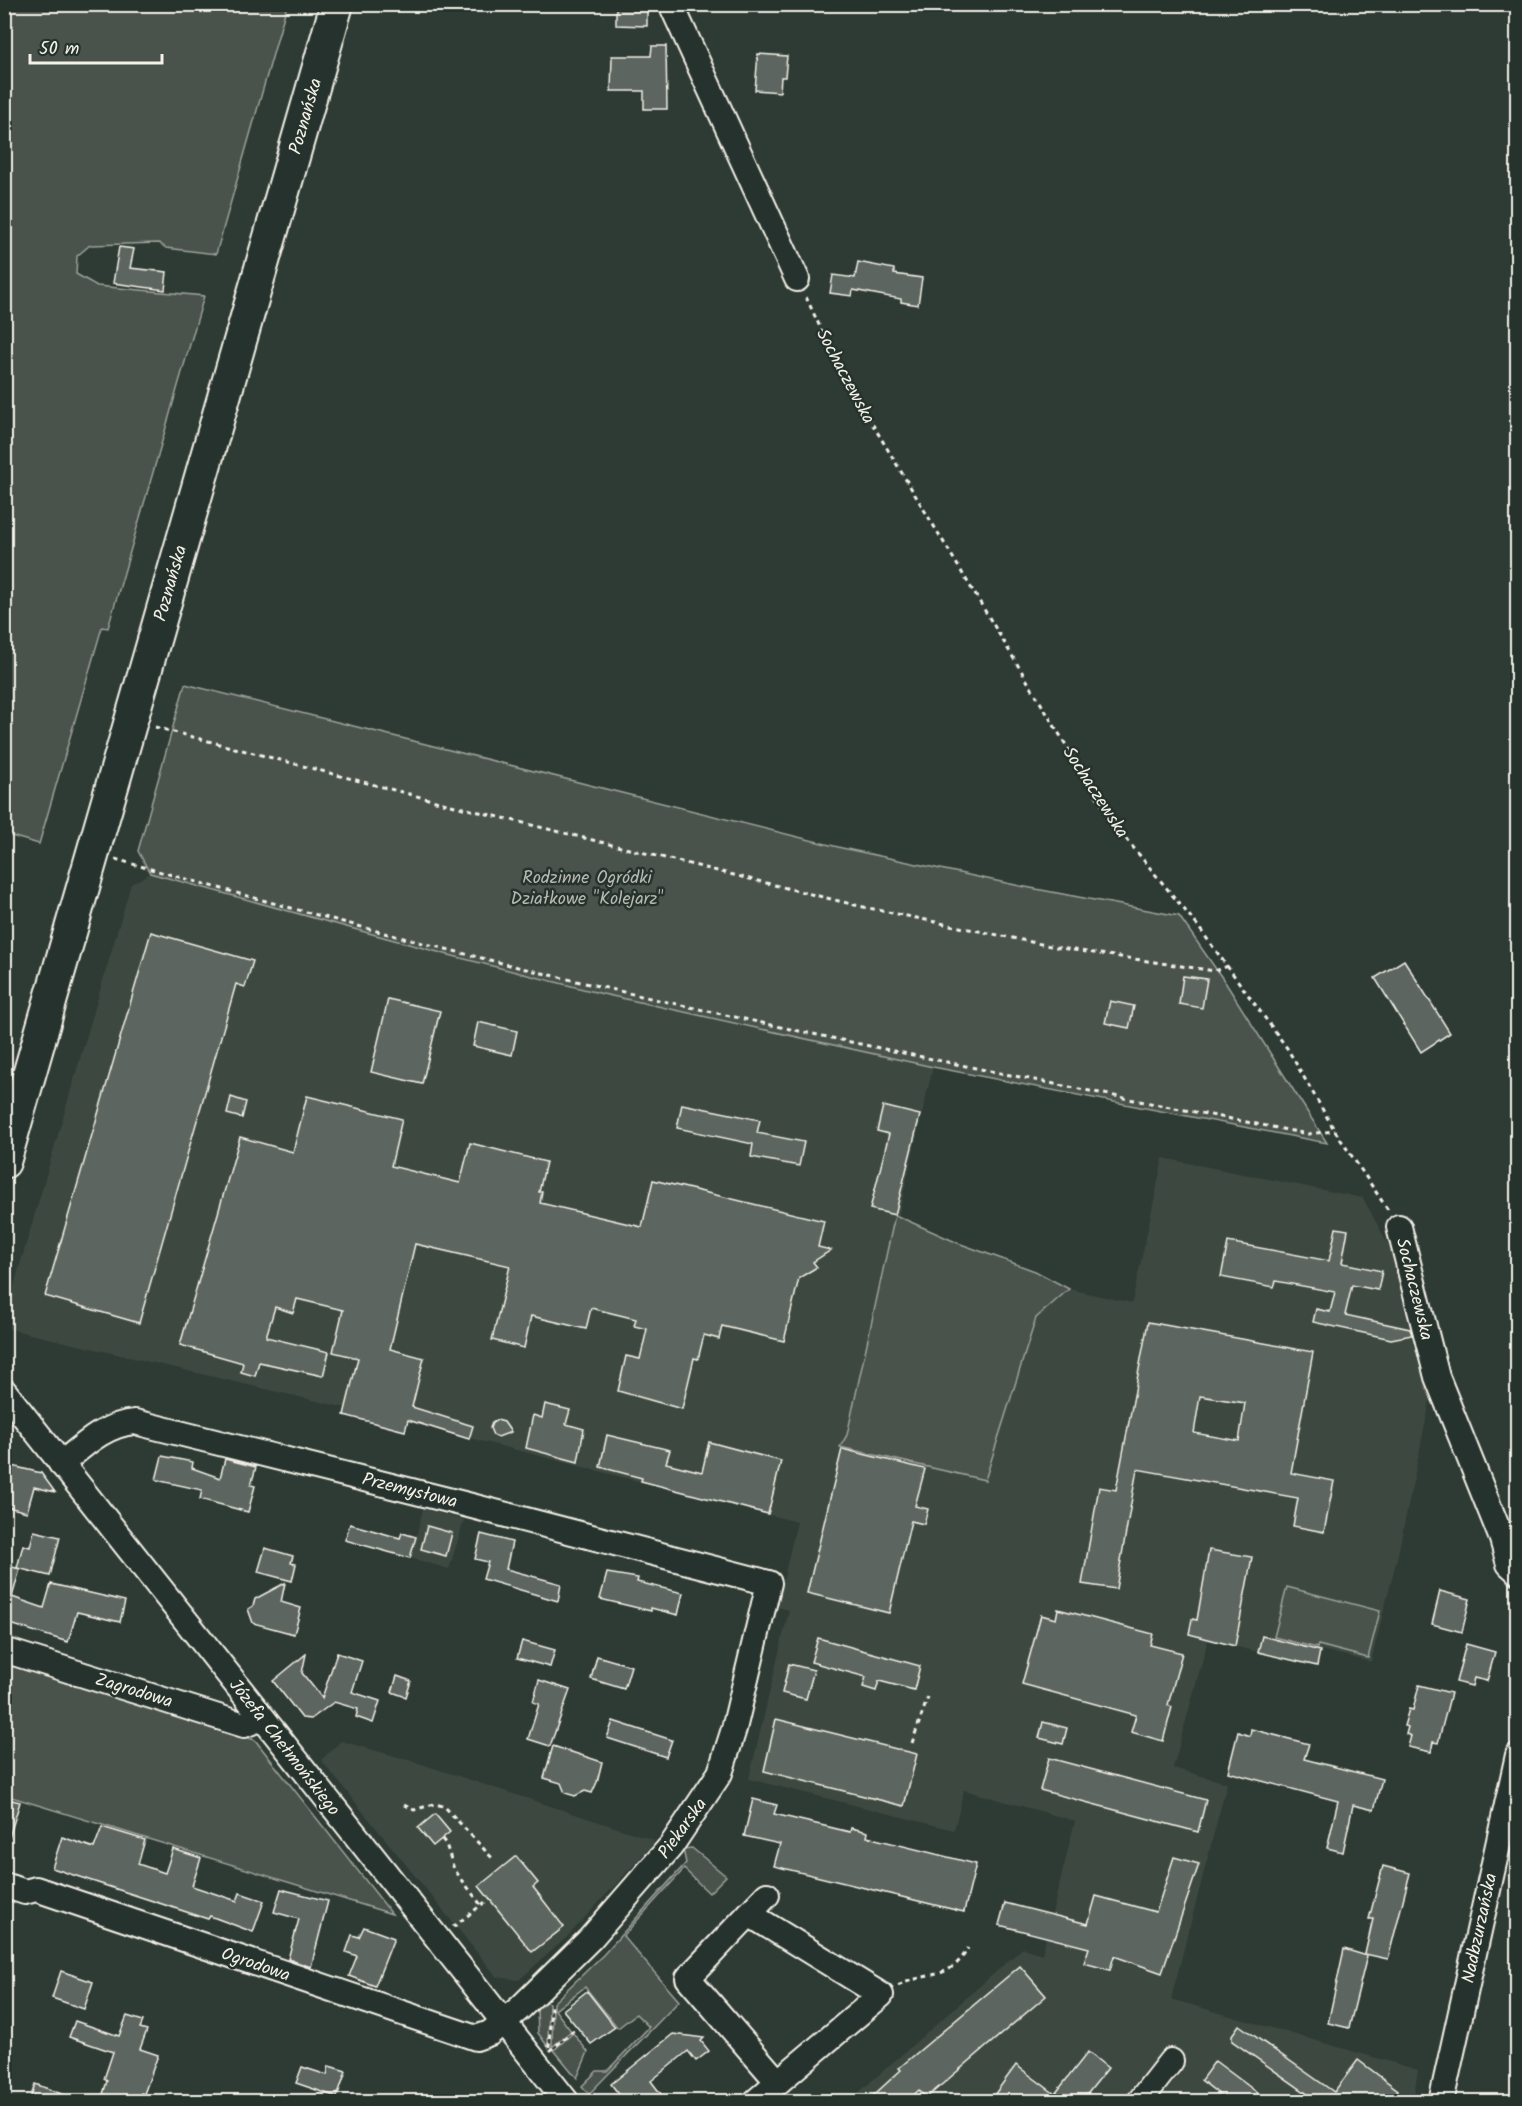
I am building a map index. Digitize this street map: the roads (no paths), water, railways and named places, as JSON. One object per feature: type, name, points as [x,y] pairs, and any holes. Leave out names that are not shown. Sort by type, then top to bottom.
[{"type":"main road","name":"Poznańska","points":[[4,1162],[337,4]]},
{"type":"street","points":[[671,4],[797,279]]},
{"type":"street","name":"Sochaczewska","points":[[1399,1227],[1437,1377],[1502,1539],[1509,1564],[1518,1572]]},
{"type":"street","name":"Józefa Chełmońskiego","points":[[4,1391],[567,2102]]},
{"type":"street","name":"Przemysłowa","points":[[61,1464],[108,1428],[121,1423],[135,1422],[422,1493],[769,1583]]},
{"type":"street","name":"Piekarska","points":[[504,2021],[590,1939],[639,1884],[684,1828],[720,1773],[737,1719],[769,1583]]},
{"type":"street","name":"Zagrodowa","points":[[4,1650],[244,1725],[262,1718]]},
{"type":"street","name":"Nadbzurzańska","points":[[1441,2102],[1518,1755]]},
{"type":"street","name":"Ogrodowa","points":[[4,1885],[25,1892],[36,1888],[476,2038],[490,2033],[504,2021]]},
{"type":"street","points":[[767,1895],[688,1978],[778,2082]]},
{"type":"street","points":[[749,1914],[881,1995],[756,2102]]},
{"type":"street","points":[[1139,2102],[1171,2061]]},
{"type":"park label","name":"Rodzinne Ogródki Działkowe \"Kolejarz\"","points":[[587,887]]}]
